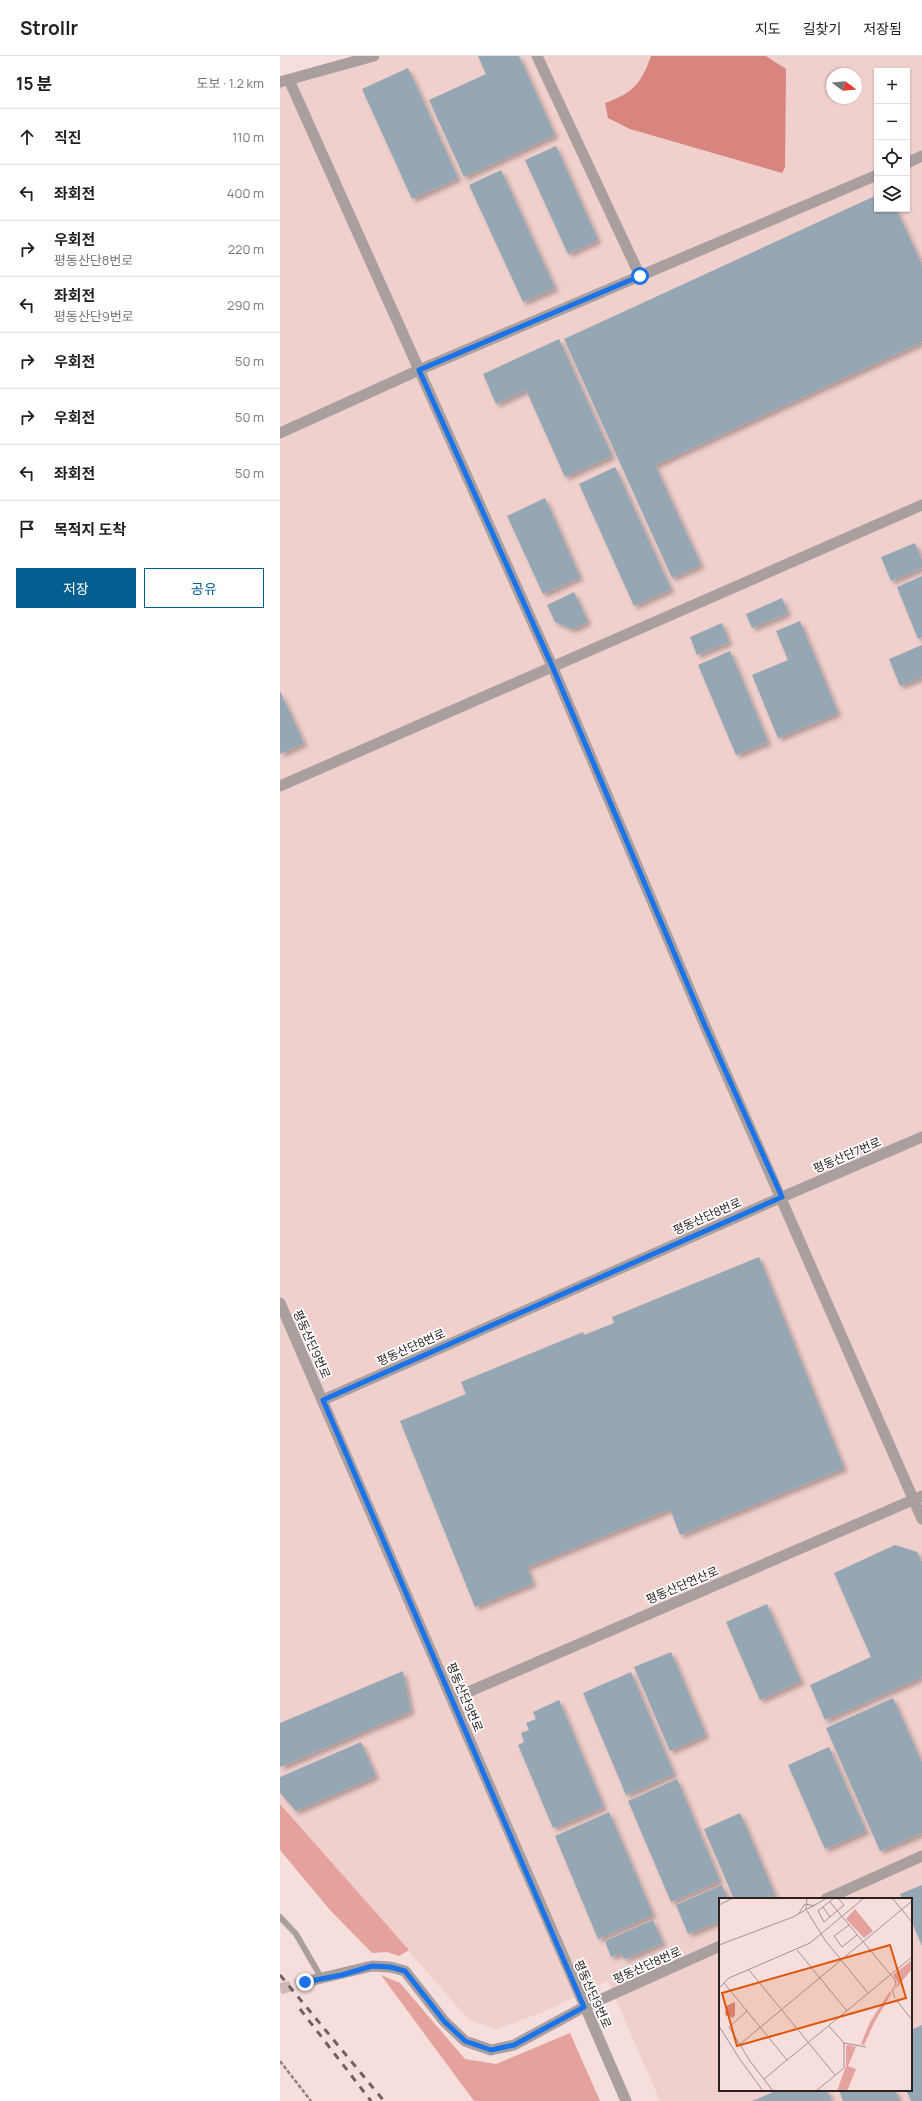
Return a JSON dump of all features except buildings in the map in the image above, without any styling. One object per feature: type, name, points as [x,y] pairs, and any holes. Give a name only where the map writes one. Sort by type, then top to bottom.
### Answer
[{"type":"street","points":[[374,56],[284,81],[419,370],[553,668],[706,1028],[918,1498],[922,1518]]},
{"type":"street","points":[[537,56],[640,276]]},
{"type":"street","points":[[910,161],[922,156]]},
{"type":"street","points":[[280,433],[419,370],[875,176]]},
{"type":"street","points":[[280,786],[553,668],[922,505]]},
{"type":"street","name":"평동산단7번로","points":[[782,1197],[922,1137]]},
{"type":"street","name":"평동산단8번로","points":[[323,1400],[782,1197]]},
{"type":"street","name":"평동산단9번로","points":[[280,1302],[626,2101]]},
{"type":"street","name":"평동산단연산로","points":[[452,1698],[918,1498]]},
{"type":"street","points":[[828,1898],[922,1856]]},
{"type":"street","name":"평동산단8번로","points":[[305,1982],[372,1966],[390,1967],[405,1971],[444,2021],[465,2041],[491,2050],[514,2045],[584,2007],[719,1946]]},
{"type":"lane","points":[[280,1917],[296,1934],[322,1979]]},
{"type":"path","points":[[280,2061],[311,2101]]},
{"type":"shaded area","points":[[353,56],[922,56],[922,2101],[660,2101],[608,1981],[543,2012],[496,2029],[469,2020],[280,1804],[280,78]]},
{"type":"shaded area","points":[[651,56],[766,56],[786,69],[785,167],[782,173],[630,129],[608,118],[605,103],[623,95],[635,86],[644,74]]},
{"type":"shaded area","points":[[280,1804],[409,1950],[399,1956],[387,1952],[372,1953],[330,1910],[280,1850]]},
{"type":"shaded area","points":[[381,1975],[400,1983],[465,2059],[496,2064],[570,2033],[600,2101],[474,2101]]},
{"type":"tunnel","points":[[280,1989],[305,1982]]},
{"type":"railway","points":[[280,1975],[384,2101]]},
{"type":"railway","points":[[300,2009],[371,2101]]},
{"type":"route","points":[[305,1982],[342,1975],[372,1966],[390,1967],[405,1971],[444,2021],[465,2041],[491,2050],[514,2045],[584,2007],[323,1400],[782,1197],[706,1028],[553,668],[419,370],[640,276]]}]
